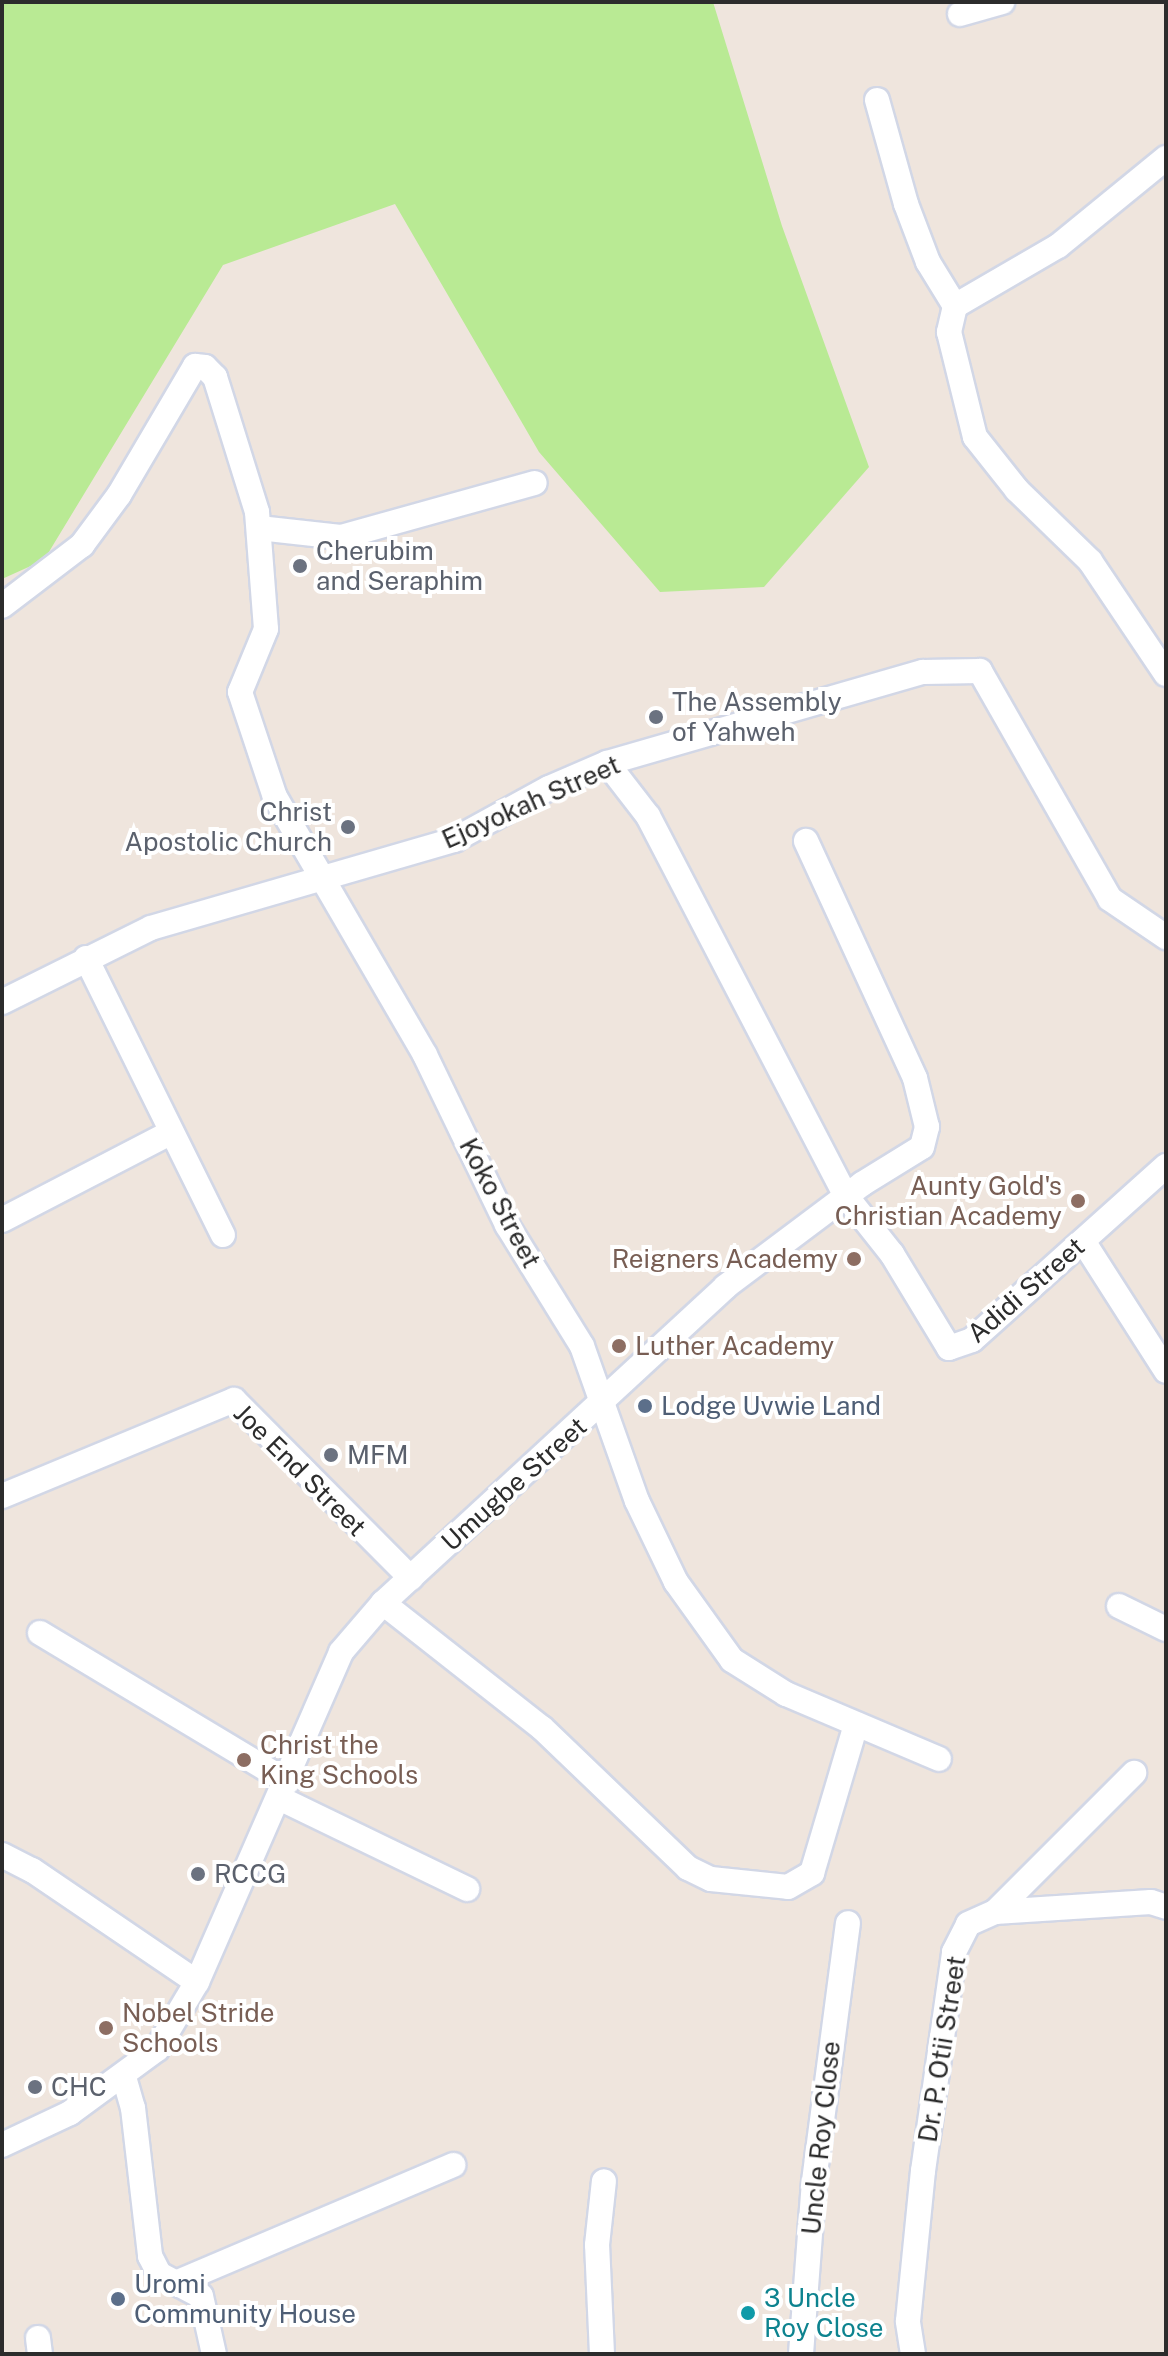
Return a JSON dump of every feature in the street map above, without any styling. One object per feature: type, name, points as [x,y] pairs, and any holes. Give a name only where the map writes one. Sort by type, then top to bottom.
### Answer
[{"type":"street","points":[[960,14],[1002,2]]},
{"type":"street","points":[[877,100],[906,204],[928,262],[955,306],[951,353],[975,437],[1017,490],[1090,561],[1166,674]]},
{"type":"street","points":[[955,306],[1058,246],[1166,158]]},
{"type":"street","name":"Koko Street","points":[[2,606],[82,545],[142,460],[195,366],[215,377],[259,528],[266,629],[240,692],[275,797],[425,1055],[507,1225],[582,1346],[637,1501],[676,1582],[732,1660],[786,1694],[939,1759]]},
{"type":"street","points":[[259,528],[341,537],[535,483]]},
{"type":"street","name":"Ejoyokah Street","points":[[2,1002],[151,928],[454,840],[549,788],[607,763],[923,672],[980,671],[1110,899],[1166,937]]},
{"type":"street","points":[[607,763],[648,816],[846,1196]]},
{"type":"street","name":"Umugbe Street","points":[[2,2145],[70,2113],[124,2077],[157,2049],[197,1982],[341,1652],[383,1603],[603,1403],[725,1287],[846,1196],[922,1147],[927,1127],[915,1078],[806,841]]},
{"type":"street","points":[[86,958],[223,1235]]},
{"type":"street","points":[[2,1220],[170,1133]]},
{"type":"street","name":"Adidi Street","points":[[846,1196],[892,1254],[937,1331],[955,1349],[1166,1166]]},
{"type":"street","points":[[1083,1241],[1166,1371]]},
{"type":"street","name":"Joe End Street","points":[[2,1496],[234,1400],[411,1578]]},
{"type":"street","points":[[383,1603],[542,1728],[688,1868],[711,1879],[788,1887],[812,1873],[856,1724]]},
{"type":"street","points":[[1119,1606],[1166,1629]]},
{"type":"street","points":[[40,1633],[283,1790],[467,1889]]},
{"type":"street","name":"Dr. P. Otii Street","points":[[913,2354],[908,2321],[923,2171],[954,1952],[968,1924],[995,1912],[1134,1773]]},
{"type":"street","points":[[2,1855],[32,1870],[197,1982]]},
{"type":"street","points":[[995,1912],[1151,1902],[1166,1907]]},
{"type":"street","name":"Uncle Roy Close","points":[[801,2354],[814,2181],[848,1923]]},
{"type":"street","points":[[124,2077],[133,2108],[150,2256],[159,2274],[180,2281],[201,2296],[214,2354]]},
{"type":"street","points":[[180,2281],[453,2165]]},
{"type":"street","points":[[602,2354],[597,2245],[604,2181]]},
{"type":"green space","points":[[2,2],[713,2],[782,226],[869,467],[764,587],[660,592],[539,452],[395,204],[223,265],[44,560],[2,579]]},
{"type":"place","name":"Cherubim and Seraphim","points":[[300,566]]},
{"type":"place","name":"The Assembly of Yahweh","points":[[656,717]]},
{"type":"place","name":"Christ Apostolic Church","points":[[348,827]]},
{"type":"place","name":"Aunty Gold's Christian Academy","points":[[1078,1201]]},
{"type":"place","name":"Reigners Academy","points":[[854,1259]]},
{"type":"place","name":"Luther Academy","points":[[619,1346]]},
{"type":"place","name":"Lodge Uvwie Land","points":[[645,1406]]},
{"type":"place","name":"MFM","points":[[331,1455]]},
{"type":"place","name":"Christ the King Schools","points":[[244,1760]]},
{"type":"place","name":"RCCG","points":[[198,1874]]},
{"type":"place","name":"Nobel Stride Schools","points":[[106,2028]]},
{"type":"place","name":"CHC","points":[[35,2087]]},
{"type":"place","name":"Uromi Community House","points":[[118,2299]]},
{"type":"place","name":"3 Uncle Roy Close","points":[[748,2313]]}]
